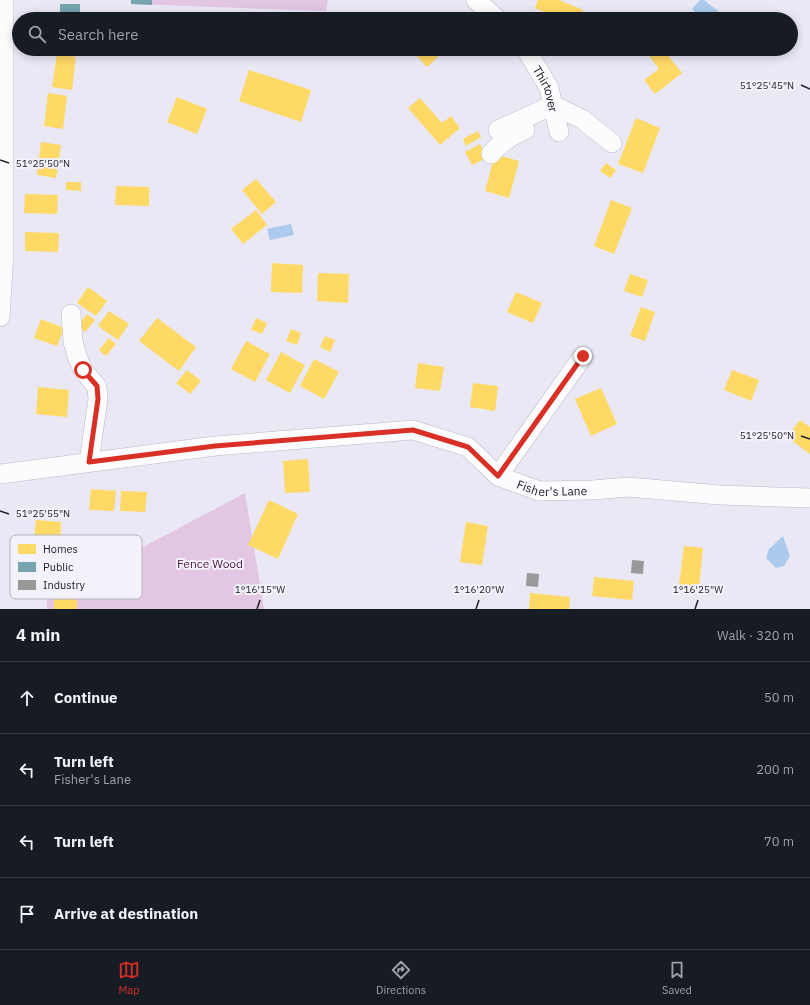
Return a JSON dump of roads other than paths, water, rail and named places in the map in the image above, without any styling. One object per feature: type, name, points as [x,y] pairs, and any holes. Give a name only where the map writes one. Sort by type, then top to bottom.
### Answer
[{"type":"street","points":[[0,317],[2,252],[2,41],[4,0]]},
{"type":"street","points":[[476,0],[489,12]]},
{"type":"street","name":"Thirtover","points":[[530,56],[549,88],[556,118]]},
{"type":"street","points":[[491,154],[508,138],[556,118]]},
{"type":"street","points":[[498,130],[556,118],[582,119],[612,143]]},
{"type":"street","points":[[71,314],[73,342],[77,356],[83,370],[97,386],[98,399],[89,462]]},
{"type":"street","points":[[498,476],[583,356]]},
{"type":"street","name":"Fisher's Lane","points":[[0,474],[215,446],[413,430],[468,447],[498,476],[540,491],[593,490],[628,487],[720,495],[810,498]]},
{"type":"water","points":[[700,0],[704,0],[719,12],[695,12],[692,9]]},
{"type":"water","points":[[291,224],[294,235],[270,240],[267,229]]},
{"type":"water","points":[[783,536],[790,556],[784,566],[776,568],[766,558],[769,549]]},
{"type":"park label","name":"Fence Wood","points":[[210,563]]}]
